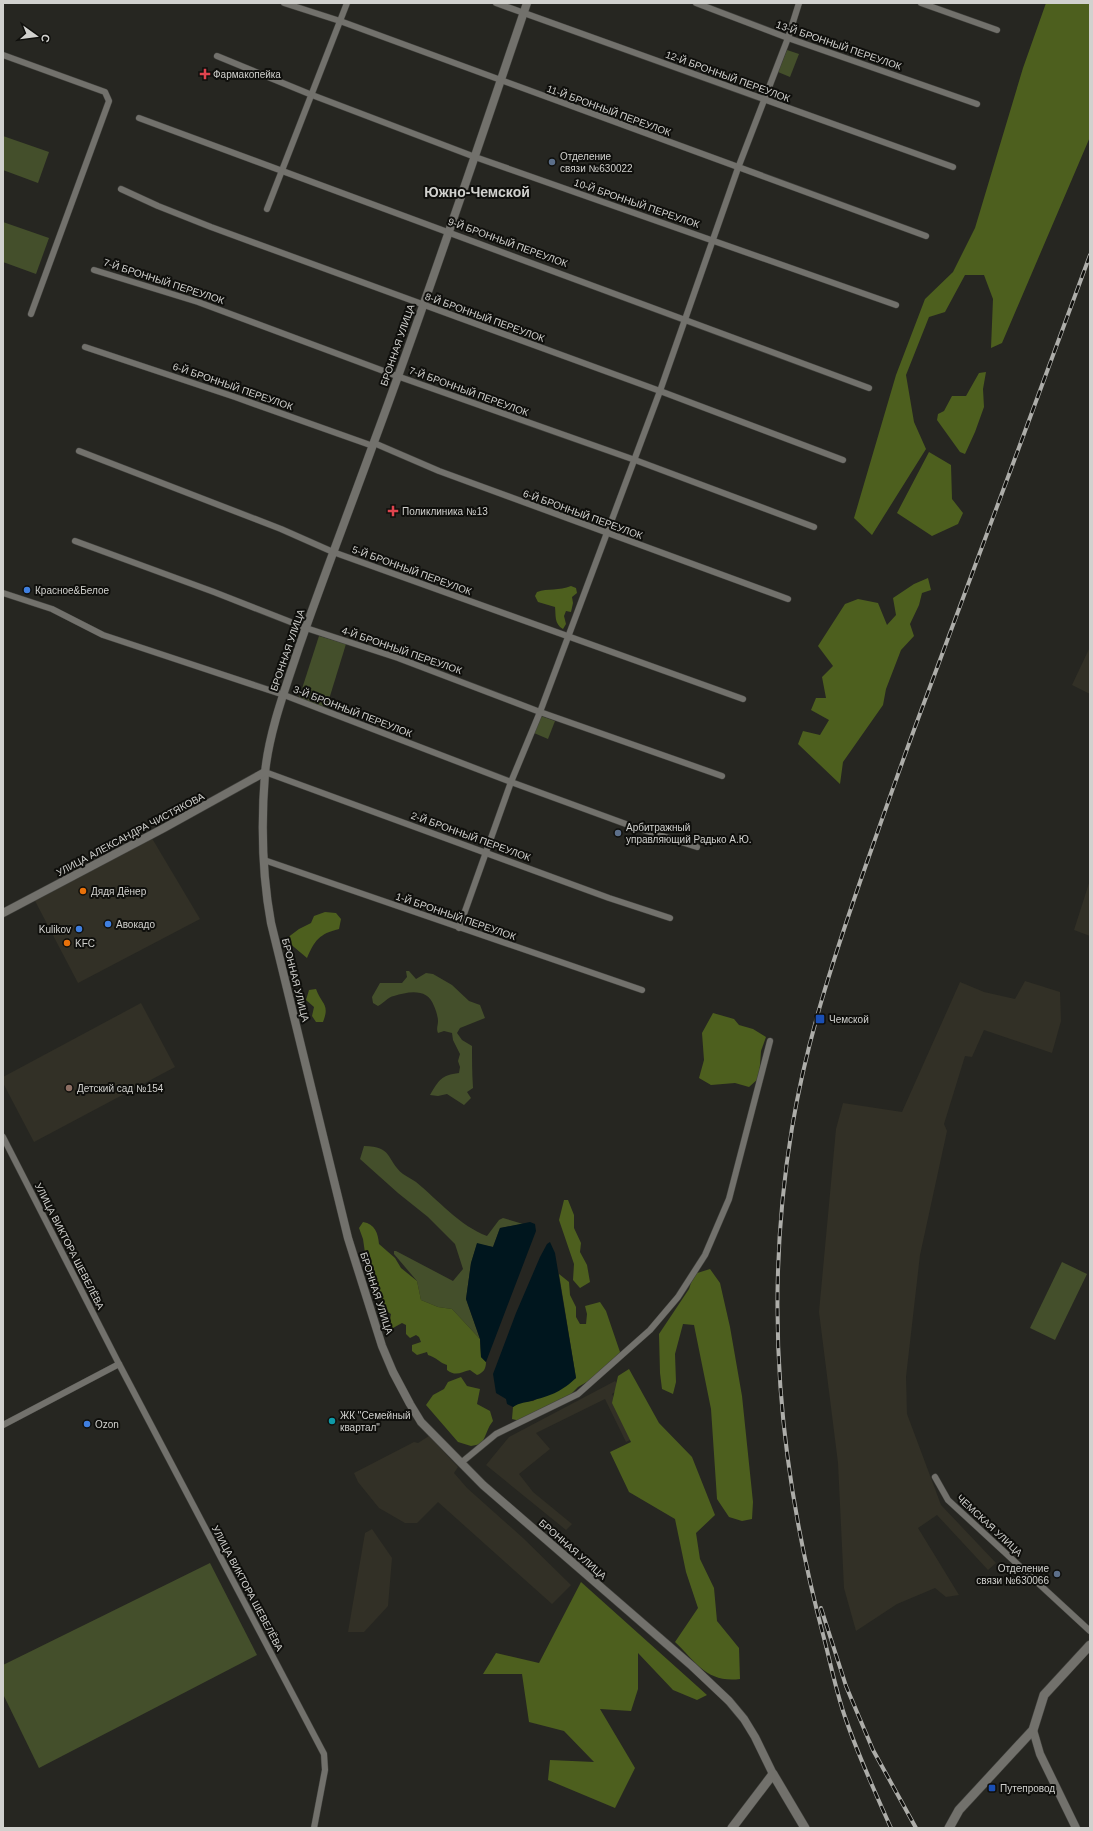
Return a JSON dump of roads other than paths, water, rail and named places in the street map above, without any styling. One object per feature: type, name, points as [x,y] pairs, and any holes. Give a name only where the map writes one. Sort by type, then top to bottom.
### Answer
[{"type":"main road","points":[[949,1828],[959,1810],[1033,1730],[1044,1695],[1090,1645]]},
{"type":"main road","points":[[732,1828],[772,1774]]},
{"type":"main road","name":"БРОННАЯ УЛИЦА","points":[[772,1774],[805,1828]]},
{"type":"street","name":"11-Й БРОННЫЙ ПЕРЕУЛОК","points":[[284,3],[340,21],[926,236]]},
{"type":"street","points":[[267,209],[347,3]]},
{"type":"street","name":"12-Й БРОННЫЙ ПЕРЕУЛОК","points":[[496,3],[953,167]]},
{"type":"street","name":"БРОННАЯ УЛИЦА","points":[[527,3],[475,158],[373,445],[333,552],[284,695],[274,729],[265,772],[265,891],[270,923],[348,1238],[370,1310],[393,1372],[410,1404],[421,1422],[483,1485],[692,1666],[729,1701],[744,1719],[755,1737],[772,1774]]},
{"type":"street","name":"13-Й БРОННЫЙ ПЕРЕУЛОК","points":[[696,3],[788,38],[977,104]]},
{"type":"street","points":[[459,928],[487,853],[511,782],[540,712],[660,391],[738,168],[788,38],[799,3]]},
{"type":"street","points":[[921,3],[997,30]]},
{"type":"street","points":[[3,55],[105,92],[109,101],[31,314]]},
{"type":"street","name":"10-Й БРОННЫЙ ПЕРЕУЛОК","points":[[217,56],[312,95],[475,158],[896,306]]},
{"type":"street","name":"9-Й БРОННЫЙ ПЕРЕУЛОК","points":[[139,118],[449,231],[869,388]]},
{"type":"street","name":"8-Й БРОННЫЙ ПЕРЕУЛОК","points":[[122,189],[158,206],[211,227],[660,391],[843,460]]},
{"type":"street","name":"7-Й БРОННЫЙ ПЕРЕУЛОК","points":[[94,270],[198,302],[397,376],[634,460],[814,527]]},
{"type":"street","name":"6-Й БРОННЫЙ ПЕРЕУЛОК","points":[[85,347],[373,445],[606,533],[788,599]]},
{"type":"street","name":"5-Й БРОННЫЙ ПЕРЕУЛОК","points":[[79,451],[281,529],[333,552],[568,638],[743,699]]},
{"type":"street","name":"4-Й БРОННЫЙ ПЕРЕУЛОК","points":[[75,541],[214,592],[306,628],[398,658],[540,712],[722,776]]},
{"type":"street","name":"3-Й БРОННЫЙ ПЕРЕУЛОК","points":[[3,593],[52,609],[104,635],[284,695],[511,782],[634,827],[697,847]]},
{"type":"street","name":"2-Й БРОННЫЙ ПЕРЕУЛОК","points":[[265,772],[609,898],[670,918]]},
{"type":"street","name":"УЛИЦА АЛЕКСАНДРА ЧИСТЯКОВА","points":[[3,913],[164,828],[265,772]]},
{"type":"street","name":"1-Й БРОННЫЙ ПЕРЕУЛОК","points":[[264,860],[642,990]]},
{"type":"street","points":[[462,1462],[496,1434],[578,1394],[650,1330],[678,1297],[705,1255],[729,1199],[770,1041]]},
{"type":"street","name":"УЛИЦА ВИКТОРА ШЕВЕЛЁВА","points":[[3,1137],[119,1364],[324,1754],[325,1770],[314,1828]]},
{"type":"street","points":[[3,1425],[119,1364]]},
{"type":"street","name":"ЧЕМСКАЯ УЛИЦА","points":[[935,1477],[948,1500],[1090,1631]]},
{"type":"street","points":[[1033,1730],[1040,1754],[1076,1828]]},
{"type":"water","points":[[530,1222],[535,1224],[536,1231],[486,1362],[481,1357],[480,1339],[466,1299],[471,1263],[477,1243],[493,1247],[500,1228]]},
{"type":"water","points":[[550,1242],[555,1253],[576,1378],[562,1389],[552,1394],[521,1403],[513,1407],[507,1404],[506,1399],[496,1393],[493,1374],[516,1313],[540,1257],[547,1244]]},
{"type":"railway","points":[[891,1828],[860,1757],[841,1705],[809,1578],[796,1514],[780,1386],[778,1258],[783,1193],[792,1128],[812,1034],[840,943],[911,739],[1090,255]]},
{"type":"railway","points":[[821,1608],[846,1686],[873,1750],[916,1828]]},
{"type":"place","name":"Фармакопейка","points":[[205,74]]},
{"type":"place","name":"Отделение связи №630022","points":[[552,162]]},
{"type":"place","name":"Поликлиника №13","points":[[393,511]]},
{"type":"place","name":"Красное&Белое","points":[[27,590]]},
{"type":"place","name":"Арбитражный управляющий Радько А.Ю.","points":[[618,833]]},
{"type":"place","name":"Дядя Дёнер","points":[[83,891]]},
{"type":"place","name":"Авокадо","points":[[108,924]]},
{"type":"place","name":"Kulikov","points":[[79,929]]},
{"type":"place","name":"KFC","points":[[67,943]]},
{"type":"place","name":"Чемской","points":[[820,1019]]},
{"type":"place","name":"Детский сад №154","points":[[69,1088]]},
{"type":"place","name":"ЖК \"Семейный квартал\"","points":[[332,1421]]},
{"type":"place","name":"Ozon","points":[[87,1424]]},
{"type":"place","name":"Отделение связи №630066","points":[[1057,1574]]},
{"type":"place","name":"Путепровод","points":[[992,1788]]},
{"type":"district","name":"Южно-Чемской","points":[[477,192]]}]
